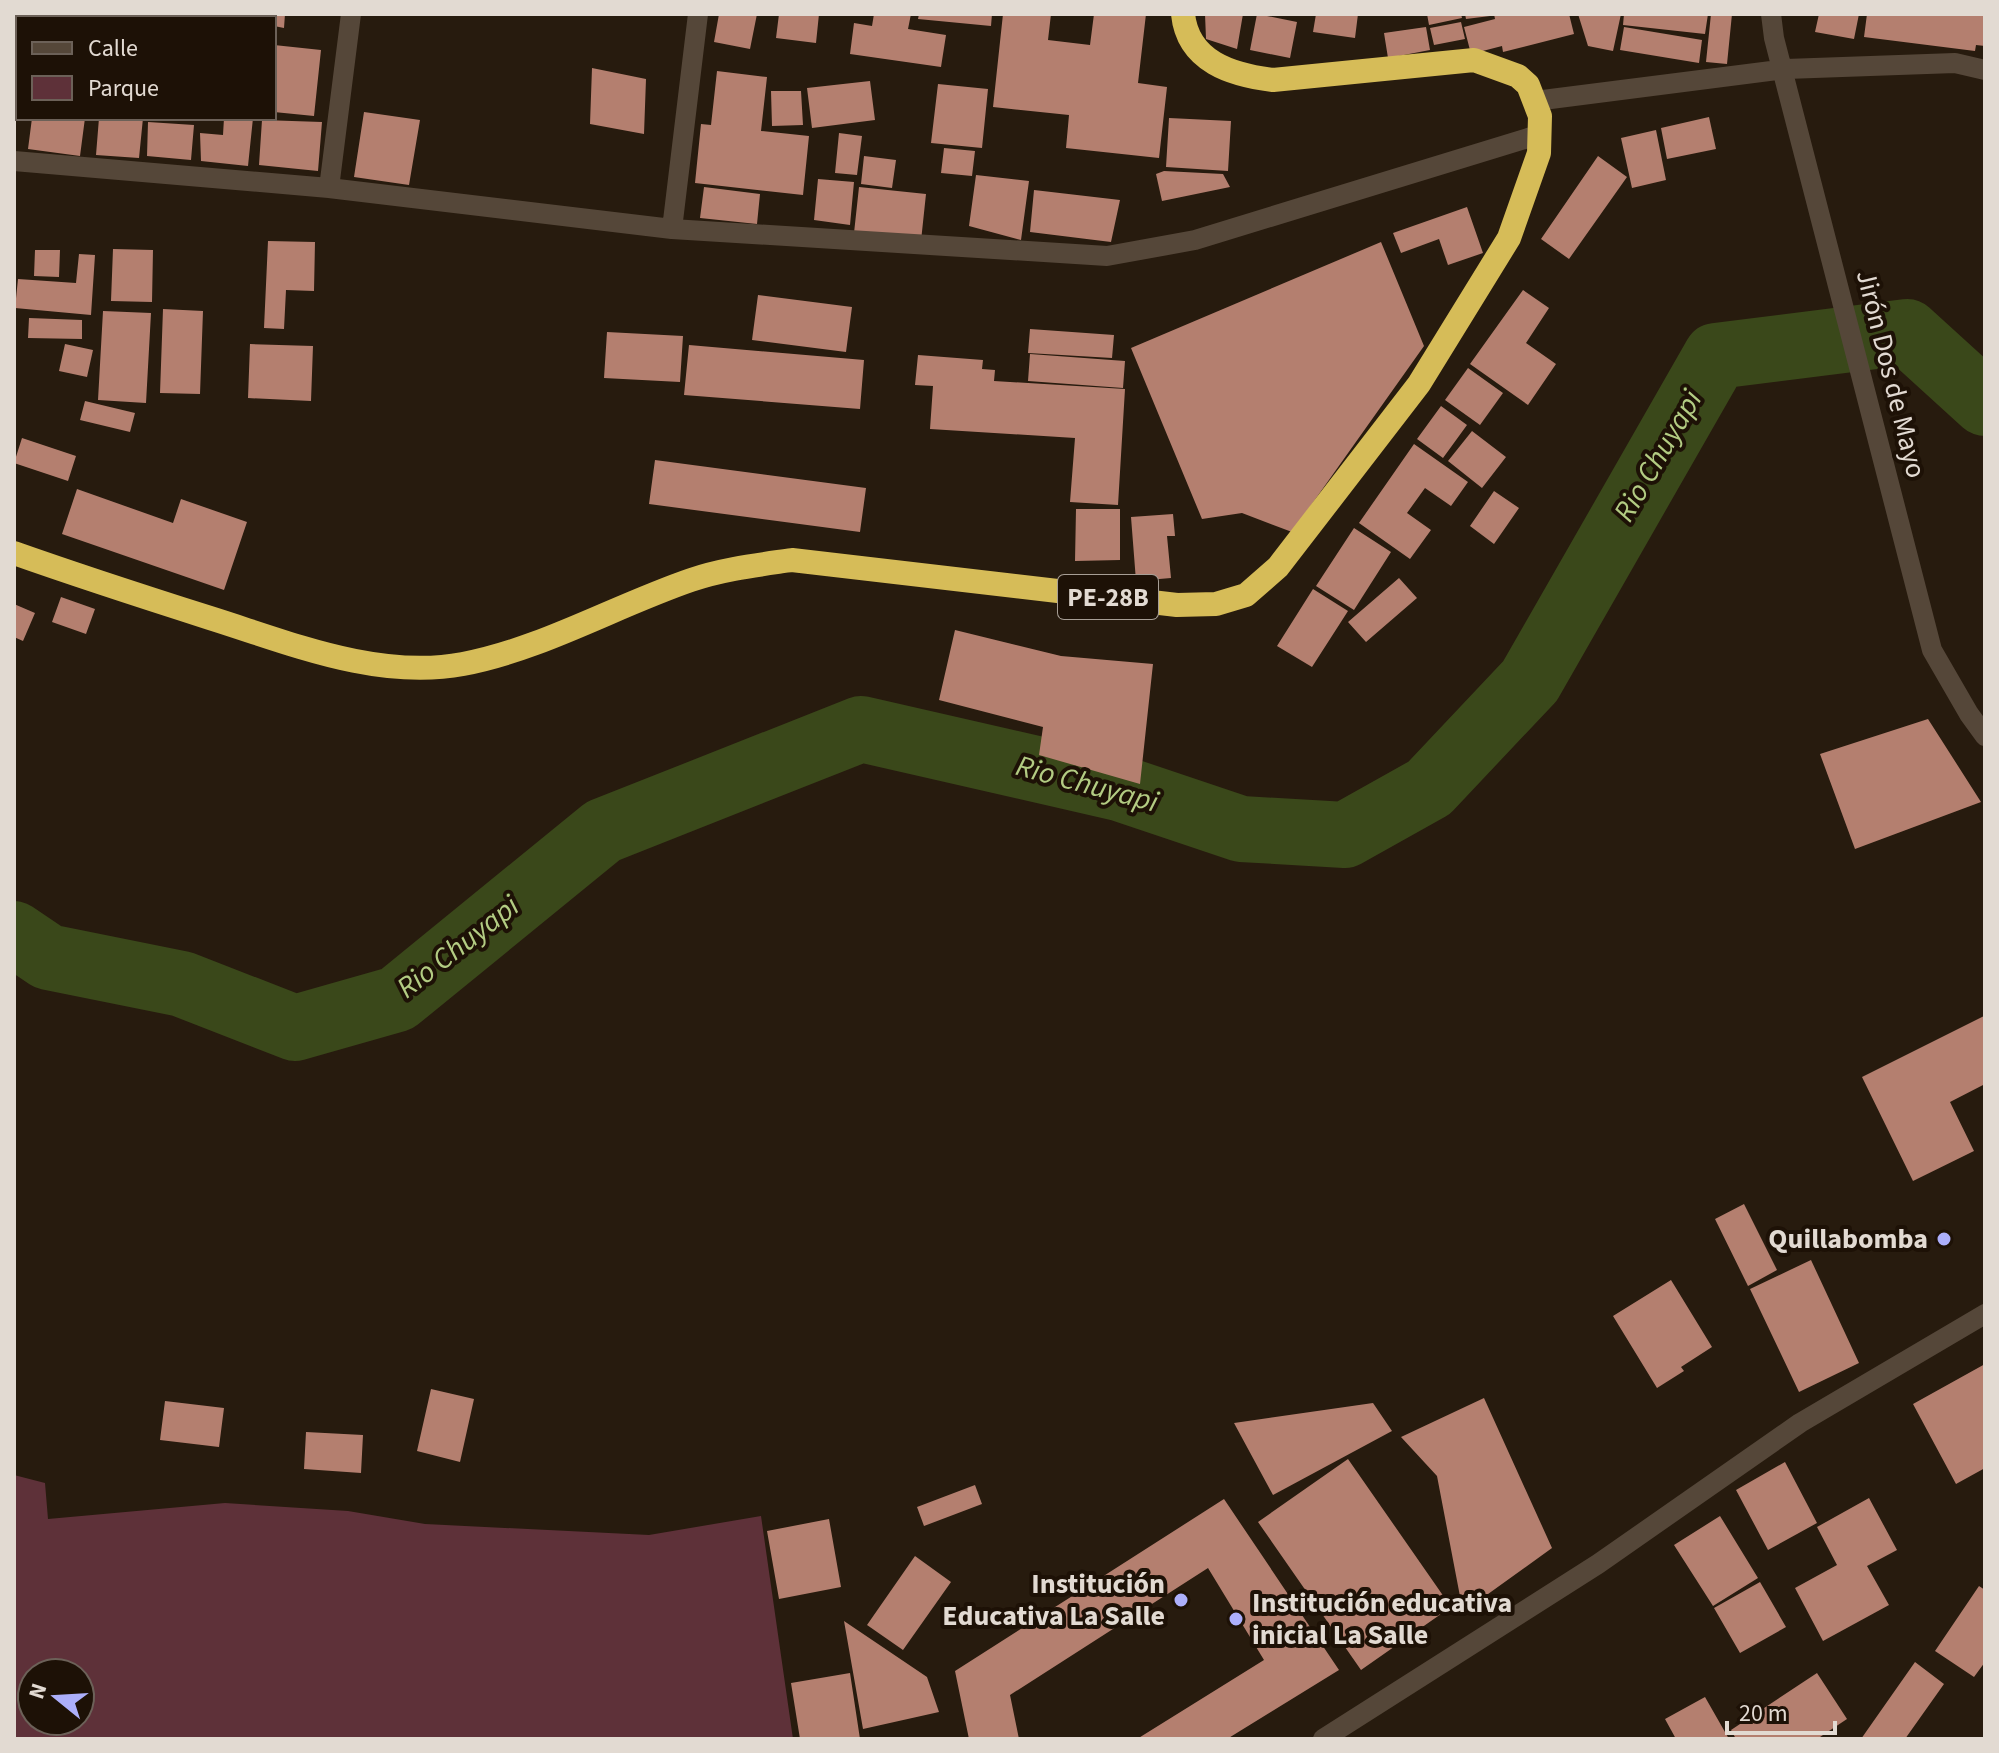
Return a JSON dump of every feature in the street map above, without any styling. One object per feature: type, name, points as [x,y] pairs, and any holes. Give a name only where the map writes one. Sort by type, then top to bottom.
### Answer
[{"type":"highway","points":[[1183,14],[1191,40],[1201,55],[1244,77],[1273,80],[1474,60],[1518,76],[1528,85],[1535,101]]},
{"type":"highway","name":"PE-28B","points":[[14,553],[310,650],[384,666],[428,668],[463,664],[509,652],[693,579],[741,567],[792,560],[1177,605],[1216,604],[1246,595],[1278,567],[1419,384],[1509,238],[1533,175],[1541,134],[1535,101]]},
{"type":"street","points":[[329,188],[351,14]]},
{"type":"street","points":[[672,229],[698,14]]},
{"type":"street","name":"Jirón Dos de Mayo","points":[[1771,14],[1774,38],[1932,650],[1985,736]]},
{"type":"street","points":[[1535,101],[1786,69],[1955,63],[1985,70]]},
{"type":"street","points":[[14,161],[329,188],[672,229],[1107,256],[1195,240],[1541,134]]},
{"type":"street","points":[[1323,1739],[1598,1564],[1800,1423],[1985,1314]]},
{"type":"green space","points":[[14,1475],[45,1483],[48,1519],[225,1503],[348,1511],[425,1524],[649,1535],[761,1516],[793,1739],[14,1739]]},
{"type":"building","points":[[129,14],[175,14],[174,16]]},
{"type":"building","points":[[188,14],[211,14],[211,16]]},
{"type":"building","points":[[285,14],[284,28],[276,26],[276,16],[255,16]]},
{"type":"building","points":[[719,14],[757,14],[750,49],[714,42]]},
{"type":"building","points":[[779,14],[819,14],[816,43],[776,38]]},
{"type":"building","points":[[874,14],[911,14],[908,29],[946,35],[941,67],[850,54],[854,23],[872,26]]},
{"type":"building","points":[[919,14],[992,14],[991,26],[918,19]]},
{"type":"building","points":[[1003,14],[1051,14],[1048,40],[1090,45],[1094,14],[1146,14],[1138,83],[1167,87],[1159,158],[1066,148],[1069,115],[993,107]]},
{"type":"building","points":[[1205,14],[1243,14],[1237,49],[1206,39]]},
{"type":"building","points":[[1257,14],[1297,22],[1290,58],[1250,50]]},
{"type":"building","points":[[1316,14],[1358,14],[1355,38],[1313,32]]},
{"type":"building","points":[[1427,14],[1461,14],[1462,18],[1429,25]]},
{"type":"building","points":[[1465,14],[1490,14],[1490,16],[1466,19]]},
{"type":"building","points":[[1494,14],[1569,14],[1574,34],[1503,52],[1502,46],[1471,54],[1464,27],[1495,19]]},
{"type":"building","points":[[1578,14],[1621,14],[1613,51],[1588,46]]},
{"type":"building","points":[[1624,14],[1708,14],[1705,34],[1623,25]]},
{"type":"building","points":[[1711,14],[1732,14],[1727,64],[1706,62]]},
{"type":"building","points":[[1819,14],[1859,14],[1854,39],[1815,32]]},
{"type":"building","points":[[1867,14],[1985,14],[1985,46],[1976,45],[1975,51],[1864,37]]},
{"type":"building","points":[[1461,22],[1465,39],[1434,45],[1430,28]]},
{"type":"building","points":[[1426,27],[1430,50],[1388,58],[1384,33]]},
{"type":"building","points":[[1624,27],[1702,40],[1699,63],[1620,50]]},
{"type":"building","points":[[276,45],[321,50],[314,116],[276,112]]},
{"type":"building","points":[[592,68],[646,79],[644,134],[590,124]]},
{"type":"building","points":[[717,71],[767,77],[761,131],[809,136],[803,195],[695,183],[701,124],[711,125]]},
{"type":"building","points":[[870,81],[875,120],[812,128],[807,88]]},
{"type":"building","points":[[938,84],[988,89],[982,148],[931,143]]},
{"type":"building","points":[[771,91],[801,91],[803,125],[772,126]]},
{"type":"building","points":[[364,112],[420,120],[409,185],[354,177]]},
{"type":"building","points":[[1709,117],[1716,149],[1667,159],[1661,128]]},
{"type":"building","points":[[1169,118],[1231,121],[1228,171],[1166,167]]},
{"type":"building","points":[[32,120],[85,120],[80,156],[28,149]]},
{"type":"building","points":[[99,120],[143,120],[139,158],[96,155]]},
{"type":"building","points":[[224,120],[253,120],[248,166],[201,161],[200,133],[223,135]]},
{"type":"building","points":[[262,120],[322,122],[318,171],[259,165]]},
{"type":"building","points":[[148,122],[194,125],[191,160],[147,156]]},
{"type":"building","points":[[1656,130],[1666,180],[1632,188],[1621,138]]},
{"type":"building","points":[[839,133],[862,136],[857,175],[835,173]]},
{"type":"building","points":[[944,148],[975,151],[972,176],[941,173]]},
{"type":"building","points":[[864,156],[896,160],[892,188],[861,184]]},
{"type":"building","points":[[1598,156],[1627,177],[1569,259],[1541,239]]},
{"type":"building","points":[[1164,171],[1223,174],[1230,187],[1162,201],[1156,174]]},
{"type":"building","points":[[976,175],[1029,181],[1021,240],[969,226]]},
{"type":"building","points":[[818,179],[854,182],[850,225],[814,220]]},
{"type":"building","points":[[704,187],[760,194],[757,224],[700,218]]},
{"type":"building","points":[[859,187],[926,194],[921,241],[854,233]]},
{"type":"building","points":[[1034,190],[1120,200],[1111,242],[1030,232]]},
{"type":"building","points":[[1467,207],[1483,253],[1448,265],[1439,239],[1401,253],[1393,233]]},
{"type":"building","points":[[268,241],[315,242],[314,291],[286,290],[284,329],[264,328]]},
{"type":"building","points":[[1381,242],[1424,346],[1292,532],[1242,513],[1202,519],[1131,348]]},
{"type":"building","points":[[113,249],[153,250],[152,302],[111,301]]},
{"type":"building","points":[[35,250],[60,250],[59,277],[34,276]]},
{"type":"building","points":[[79,254],[95,255],[91,315],[15,308],[18,279],[76,283]]},
{"type":"building","points":[[1523,290],[1549,308],[1526,343],[1556,364],[1528,405],[1470,364]]},
{"type":"building","points":[[758,295],[852,307],[846,352],[752,340]]},
{"type":"building","points":[[163,309],[203,311],[200,394],[160,393]]},
{"type":"building","points":[[103,311],[151,313],[146,403],[98,400]]},
{"type":"building","points":[[29,318],[82,320],[82,339],[28,338]]},
{"type":"building","points":[[1030,329],[1114,335],[1112,358],[1028,353]]},
{"type":"building","points":[[607,332],[683,336],[680,382],[604,378]]},
{"type":"building","points":[[65,344],[93,350],[87,377],[59,371]]},
{"type":"building","points":[[250,344],[313,346],[311,401],[248,398]]},
{"type":"building","points":[[689,345],[864,360],[860,409],[684,395]]},
{"type":"building","points":[[1030,354],[1125,361],[1123,388],[1028,381]]},
{"type":"building","points":[[918,355],[983,360],[982,369],[995,370],[994,381],[1125,389],[1118,505],[1070,502],[1075,438],[930,429],[933,386],[915,385]]},
{"type":"building","points":[[1468,368],[1503,393],[1480,425],[1445,400]]},
{"type":"building","points":[[85,401],[135,413],[130,432],[80,420]]},
{"type":"building","points":[[1441,406],[1467,425],[1443,458],[1417,439]]},
{"type":"building","points":[[1472,431],[1506,457],[1482,488],[1448,461]]},
{"type":"building","points":[[22,438],[76,456],[68,481],[14,463]]},
{"type":"building","points":[[1414,444],[1468,482],[1451,506],[1425,488],[1407,513],[1431,530],[1410,559],[1359,523]]},
{"type":"building","points":[[655,460],[866,488],[860,532],[649,504]]},
{"type":"building","points":[[77,489],[173,523],[181,499],[247,522],[224,590],[62,534]]},
{"type":"building","points":[[1494,491],[1519,508],[1494,544],[1470,526]]},
{"type":"building","points":[[1076,509],[1120,509],[1120,560],[1075,561]]},
{"type":"building","points":[[1173,514],[1175,536],[1167,536],[1171,578],[1136,581],[1131,517]]},
{"type":"building","points":[[1354,528],[1391,552],[1354,610],[1316,586]]},
{"type":"building","points":[[1399,578],[1417,598],[1366,642],[1348,622]]},
{"type":"building","points":[[1313,589],[1348,611],[1312,667],[1277,646]]},
{"type":"building","points":[[61,597],[95,609],[86,634],[52,622]]},
{"type":"building","points":[[14,604],[35,613],[23,641],[14,637]]},
{"type":"building","points":[[955,630],[1061,656],[1153,664],[1140,784],[1039,755],[1043,727],[939,700]]},
{"type":"building","points":[[1928,719],[1981,802],[1855,849],[1820,754]]},
{"type":"building","points":[[1984,1016],[1985,1084],[1950,1102],[1974,1151],[1913,1181],[1862,1077]]},
{"type":"building","points":[[1744,1204],[1777,1270],[1748,1286],[1715,1219]]},
{"type":"building","points":[[1811,1260],[1859,1363],[1799,1392],[1750,1289]]},
{"type":"building","points":[[1671,1280],[1712,1347],[1681,1367],[1684,1371],[1657,1388],[1613,1316]]},
{"type":"building","points":[[1985,1364],[1985,1468],[1956,1484],[1913,1404]]},
{"type":"building","points":[[431,1389],[474,1399],[460,1462],[417,1451]]},
{"type":"building","points":[[1484,1398],[1552,1548],[1463,1612],[1437,1476],[1401,1437]]},
{"type":"building","points":[[165,1401],[224,1408],[219,1447],[160,1440]]},
{"type":"building","points":[[1373,1403],[1392,1431],[1273,1495],[1234,1423]]},
{"type":"building","points":[[306,1432],[363,1435],[361,1473],[304,1469]]},
{"type":"building","points":[[1348,1459],[1451,1607],[1361,1670],[1258,1522]]},
{"type":"building","points":[[1785,1462],[1817,1523],[1768,1550],[1736,1490]]},
{"type":"building","points":[[975,1485],[982,1504],[924,1526],[917,1507]]},
{"type":"building","points":[[1869,1498],[1897,1550],[1867,1566],[1889,1605],[1823,1641],[1795,1588],[1837,1565],[1817,1527]]},
{"type":"building","points":[[1224,1499],[1339,1670],[1227,1739],[1137,1739],[1264,1660],[1208,1568],[1010,1695],[1019,1739],[969,1739],[955,1671]]},
{"type":"building","points":[[1720,1516],[1758,1578],[1713,1606],[1674,1545]]},
{"type":"building","points":[[829,1519],[841,1587],[779,1599],[767,1531]]},
{"type":"building","points":[[915,1556],[951,1582],[903,1650],[867,1625]]},
{"type":"building","points":[[1760,1582],[1786,1627],[1740,1653],[1714,1608]]},
{"type":"building","points":[[1979,1586],[1985,1590],[1985,1662],[1974,1677],[1935,1651]]},
{"type":"building","points":[[844,1621],[927,1677],[939,1712],[863,1729]]},
{"type":"building","points":[[1915,1662],[1944,1684],[1905,1739],[1861,1739]]},
{"type":"building","points":[[850,1673],[860,1739],[800,1739],[791,1683]]},
{"type":"building","points":[[1817,1673],[1847,1719],[1817,1739],[1736,1739],[1731,1730]]},
{"type":"building","points":[[1705,1697],[1729,1739],[1676,1739],[1665,1719]]},
{"type":"waterway","name":"Rio Chuyapi","points":[[14,934],[48,957],[182,984],[295,1028],[397,999],[603,831],[861,729],[1119,788],[1241,829],[1345,835],[1429,788],[1530,681],[1716,356],[1907,332],[1985,403]]},
{"type":"place","name":"Quillabomba","points":[[1944,1239]]},
{"type":"place","name":"Institución Educativa La Salle","points":[[1181,1600]]},
{"type":"place","name":"Institución educativa inicial La Salle","points":[[1236,1619]]}]
